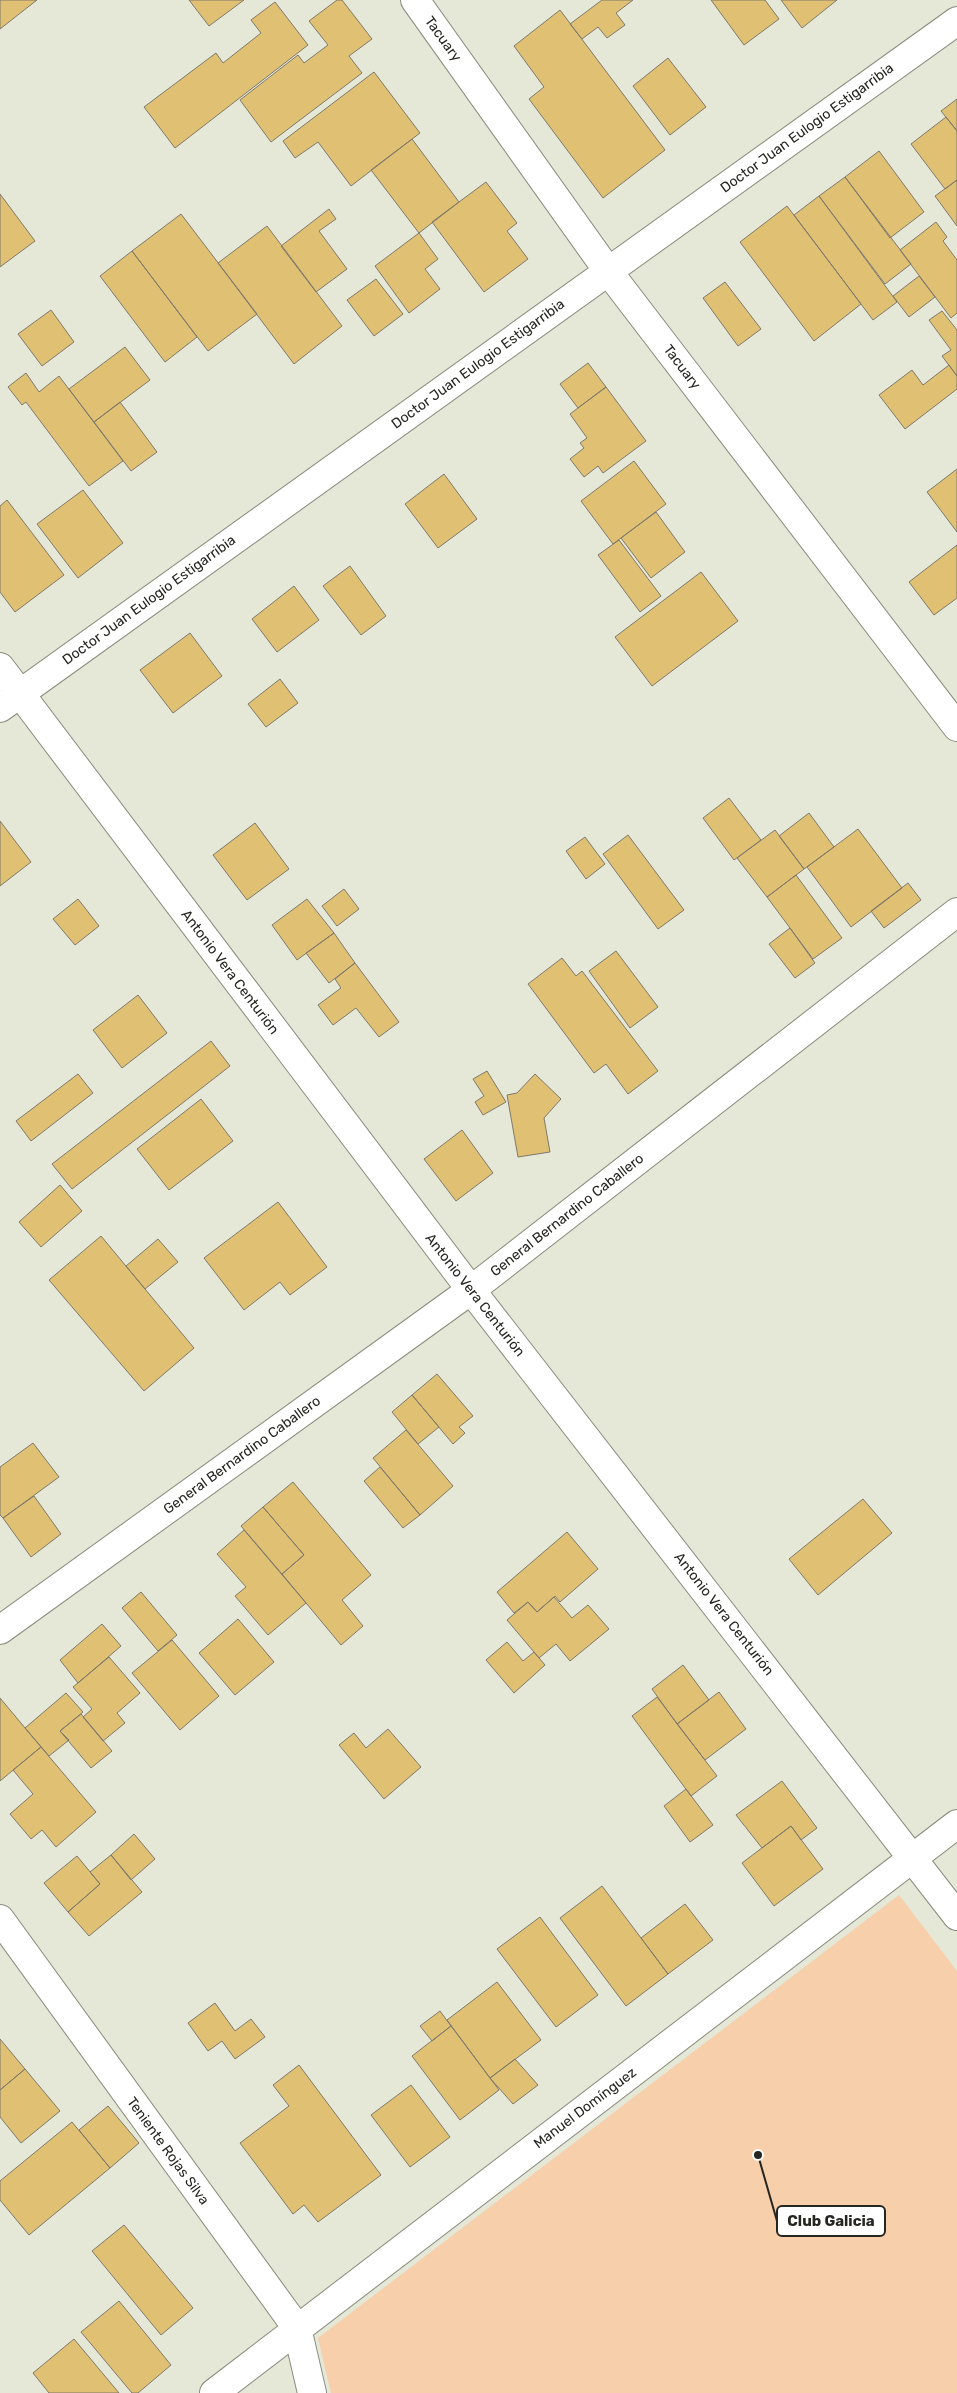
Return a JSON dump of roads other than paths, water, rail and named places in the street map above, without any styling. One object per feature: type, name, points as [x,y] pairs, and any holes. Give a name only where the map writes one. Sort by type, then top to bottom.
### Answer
[{"type":"street","name":"Tacuary","points":[[415,0],[608,271],[957,727]]},
{"type":"street","name":"Doctor Juan Eulogio Estigarribia","points":[[10,701],[957,21]]},
{"type":"street","name":"Antonio Vera Centurión","points":[[0,668],[10,701],[914,1858],[957,1916]]},
{"type":"street","name":"General Bernardino Caballero","points":[[0,1630],[470,1290],[957,912]]},
{"type":"street","name":"Manuel Domínguez","points":[[214,2393],[296,2328],[957,1824]]},
{"type":"street","name":"Teniente Rojas Silva","points":[[0,1919],[296,2328],[312,2393]]},
{"type":"place","name":"Club Galicia","points":[[758,2155]]}]
